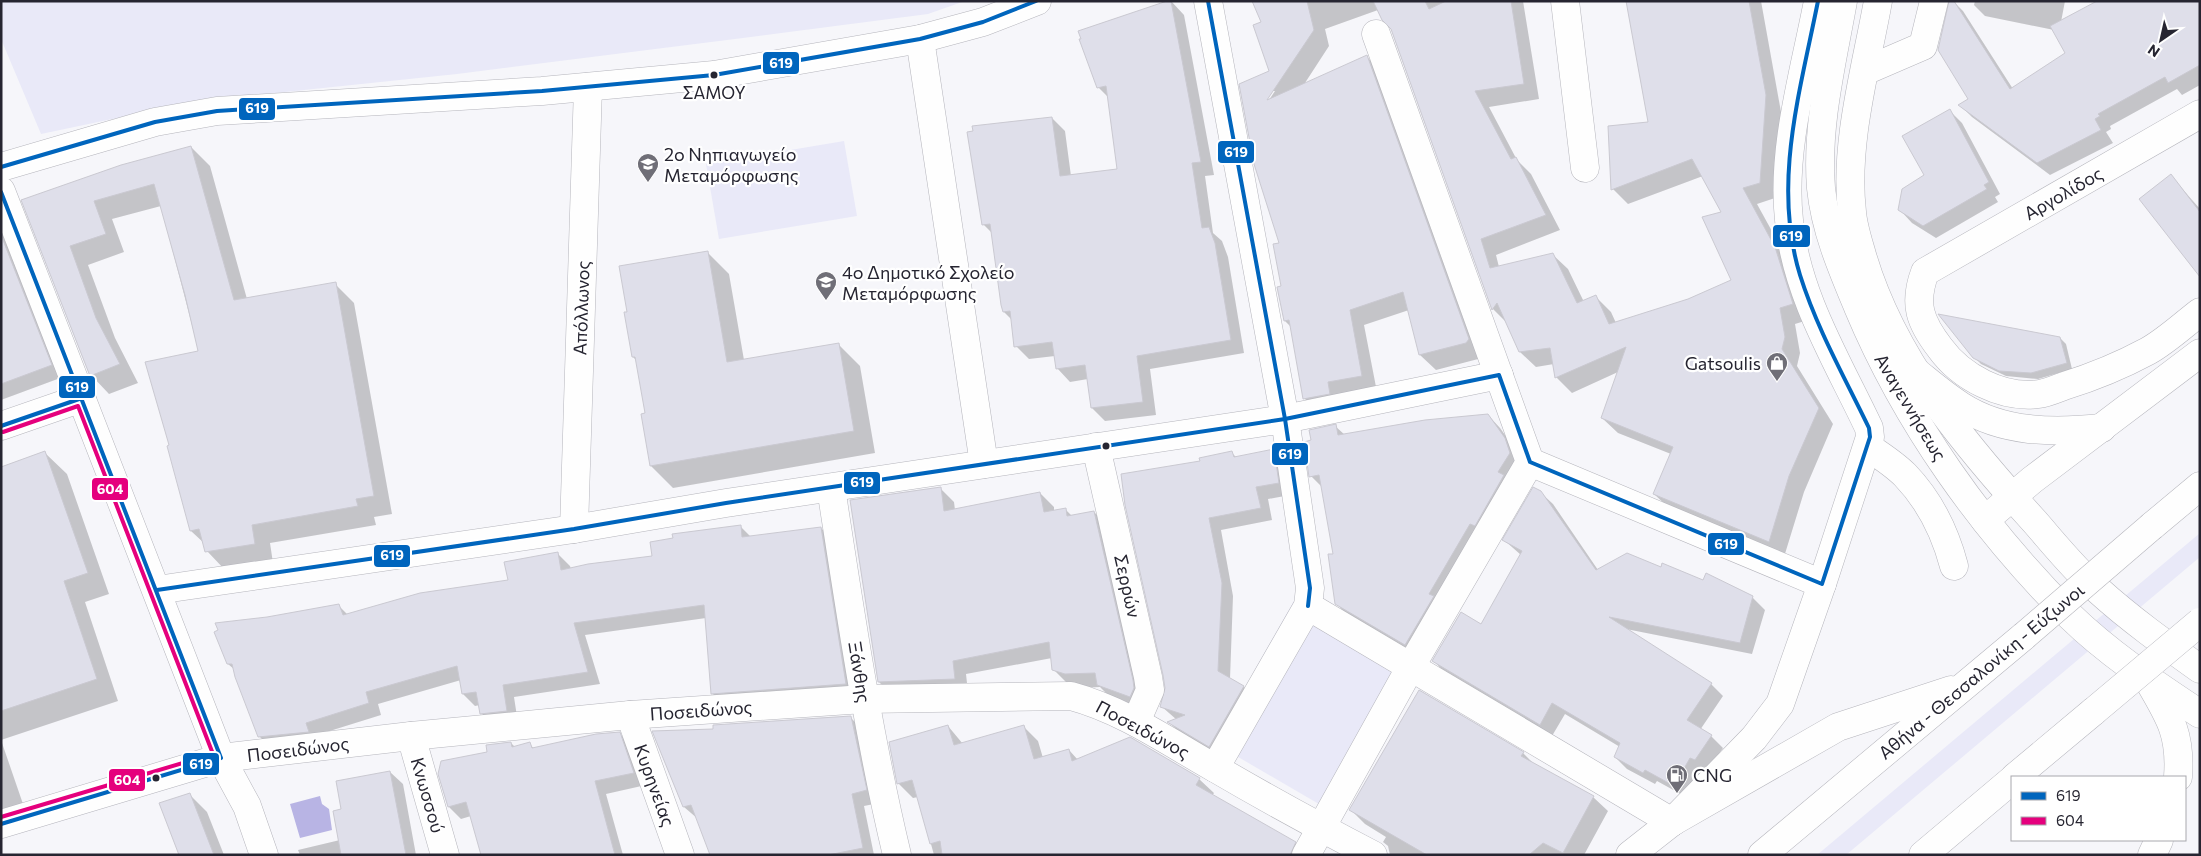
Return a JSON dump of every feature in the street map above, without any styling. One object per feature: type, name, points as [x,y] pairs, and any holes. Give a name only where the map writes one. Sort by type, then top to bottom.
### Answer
[{"type":"main road","points":[[1,167],[155,122],[217,111],[588,87],[714,75],[920,39],[983,22],[1037,1]]},
{"type":"main road","points":[[1208,1],[1285,418],[1310,588],[1308,606],[1215,768]]},
{"type":"main road","points":[[1565,1],[1585,168]]},
{"type":"main road","points":[[1630,855],[1672,822],[1754,738],[1780,704],[1870,437],[1870,428],[1844,381],[1810,301],[1796,259],[1788,219],[1788,179],[1792,134],[1818,1]]},
{"type":"main road","name":"Αναγεννήσεως","points":[[1842,1],[1822,127],[1820,161],[1825,215],[1848,284],[1869,334],[1892,379],[1922,430],[1984,520],[2027,570],[2071,617],[2149,681],[2200,714]]},
{"type":"main road","name":"Αναγεννήσεως","points":[[1878,1],[1852,154],[1852,212],[1869,280],[1891,326],[1916,371],[1944,413],[2011,496],[2096,588],[2134,621],[2200,668]]},
{"type":"main road","points":[[1865,71],[1923,46],[1934,1]]},
{"type":"main road","points":[[1376,34],[1530,462],[1822,584]]},
{"type":"main road","points":[[920,39],[984,464]]},
{"type":"main road","name":"Απόλλωνος","points":[[574,529],[588,87]]},
{"type":"main road","name":"Αργολίδος","points":[[2200,114],[1925,272],[1920,287],[1919,306],[1925,329],[1943,353],[1972,378],[2006,394],[2039,394],[2108,370],[2150,350],[2200,312]]},
{"type":"main road","points":[[1,191],[222,758],[247,806],[264,855]]},
{"type":"main road","points":[[1984,520],[2011,496],[2200,353]]},
{"type":"main road","points":[[1916,371],[1961,406],[1989,420],[2030,429],[2064,432],[2102,428]]},
{"type":"main road","points":[[156,590],[574,529],[726,503],[1285,418],[1499,375]]},
{"type":"main road","points":[[1,426],[82,398]]},
{"type":"main road","points":[[1868,446],[1905,475],[1924,499],[1948,542],[1954,566]]},
{"type":"main road","name":"Σερρών","points":[[1096,447],[1150,690],[1136,722]]},
{"type":"main road","points":[[1306,855],[1410,668],[1530,462]]},
{"type":"main road","name":"Αθήνα - Θεσσαλονίκη - Εύζωνοι","points":[[1762,855],[2200,486]]},
{"type":"main road","name":"Ξάνθης","points":[[831,488],[864,699],[883,798],[897,855]]},
{"type":"main road","points":[[1308,606],[1672,822]]},
{"type":"main road","points":[[2016,776],[2200,622]]},
{"type":"main road","points":[[2149,681],[2174,726],[2178,742],[2178,776]]},
{"type":"main road","points":[[1672,822],[1838,727],[1964,686]]},
{"type":"main road","name":"Ποσειδώνος","points":[[1,824],[222,758],[411,736],[630,715],[864,699],[1071,696],[1098,704],[1136,722],[1320,827],[1373,855]]},
{"type":"main road","name":"Κυρηνείας","points":[[630,715],[680,855]]},
{"type":"main road","name":"Κνωσσού","points":[[411,736],[445,855]]},
{"type":"main road","points":[[1923,855],[2011,781]]},
{"type":"main road","points":[[2152,855],[2159,841]]},
{"type":"shaded area","points":[[1,1],[965,1],[928,14],[457,74],[198,101],[41,134],[1,39]]},
{"type":"shaded area","points":[[844,141],[857,216],[719,239],[706,164]]},
{"type":"shaded area","points":[[2200,533],[2200,557],[1846,855],[1817,855]]},
{"type":"shaded area","points":[[1299,592],[1391,671],[1398,682],[1336,814],[1221,747],[1261,677],[1253,673]]},
{"type":"shaded area","points":[[320,796],[322,804],[329,809],[332,830],[300,838],[290,804]]},
{"type":"building","points":[[1171,1],[1201,162],[1192,163],[1202,228],[1209,227],[1215,243],[1231,340],[1137,356],[1143,402],[1091,408],[1085,365],[1056,369],[1052,342],[1014,347],[1010,311],[1003,312],[1001,305],[990,224],[982,225],[967,132],[973,131],[972,126],[1052,117],[1060,176],[1117,169],[1106,86],[1097,88],[1079,39],[1081,39],[1078,31]]},
{"type":"building","points":[[1252,1],[1307,1],[1314,30],[1267,100],[1367,55],[1469,339],[1466,343],[1419,355],[1403,292],[1350,310],[1362,376],[1328,382],[1330,394],[1303,399],[1289,320],[1284,321],[1277,287],[1281,286],[1273,244],[1279,243],[1254,164],[1239,84],[1269,71],[1253,25],[1261,22]]},
{"type":"building","points":[[1373,1],[1425,1],[1429,9],[1446,1],[1511,1],[1524,84],[1475,91],[1511,159],[1516,157],[1546,215],[1481,239],[1490,268],[1553,253],[1577,303],[1596,295],[1609,324],[1688,299],[1731,280],[1702,217],[1721,212],[1692,159],[1611,190],[1608,126],[1648,122],[1626,1],[1749,1],[1766,95],[1760,183],[1743,188],[1775,247],[1793,304],[1780,308],[1785,337],[1782,349],[1819,408],[1789,476],[1769,542],[1653,494],[1673,447],[1601,418],[1626,347],[1555,378],[1550,348],[1519,352],[1497,303],[1492,310],[1391,29],[1382,20]]},
{"type":"building","points":[[1949,1],[1954,1],[2010,89],[2065,53],[2050,26],[2097,1],[2200,1],[2200,65],[2168,83],[2165,77],[2098,114],[2100,116],[2095,119],[2101,130],[2037,163],[1958,105],[1968,99],[1938,50]]},
{"type":"building","points":[[1950,109],[1989,182],[1984,185],[1987,189],[1923,226],[1898,210],[1902,189],[1924,175],[1902,136]]},
{"type":"building","points":[[191,146],[234,300],[336,282],[374,496],[356,499],[358,506],[252,525],[255,544],[205,552],[199,529],[190,531],[167,446],[169,445],[145,362],[198,351],[185,295],[154,184],[94,201],[106,234],[70,246],[96,318],[120,364],[90,376],[21,200],[121,165]]},
{"type":"building","points":[[2171,174],[2200,212],[2200,277],[2139,199]]},
{"type":"building","points":[[1,235],[52,365],[1,384]]},
{"type":"building","points":[[708,251],[727,362],[839,343],[854,431],[650,466],[641,414],[645,413],[635,357],[632,357],[624,312],[627,312],[619,266]]},
{"type":"building","points":[[1938,314],[2060,337],[2067,363],[2031,373],[1999,371],[1973,358]]},
{"type":"building","points":[[1488,414],[1505,438],[1510,453],[1498,472],[1504,475],[1475,526],[1470,524],[1429,594],[1434,596],[1405,645],[1335,604],[1328,554],[1333,554],[1319,475],[1309,477],[1304,442],[1311,440],[1309,430],[1336,424],[1338,435],[1425,420]]},
{"type":"building","points":[[1274,449],[1279,483],[1256,487],[1261,508],[1209,518],[1222,583],[1218,671],[1244,686],[1209,747],[1167,722],[1185,715],[1160,707],[1165,688],[1163,675],[1125,505],[1121,474],[1200,461],[1199,458],[1232,451],[1234,457]]},
{"type":"building","points":[[45,451],[88,573],[64,581],[97,679],[1,711],[1,467]]},
{"type":"building","points":[[941,487],[944,511],[1040,492],[1044,512],[1066,508],[1067,516],[1094,511],[1133,680],[1134,688],[1130,697],[1097,685],[1095,673],[1065,674],[1052,670],[1049,642],[953,661],[955,679],[878,682],[850,500]]},
{"type":"building","points":[[1533,487],[1541,491],[1596,570],[1627,553],[1661,567],[1662,563],[1703,580],[1706,573],[1753,596],[1740,643],[1609,617],[1712,683],[1687,720],[1712,735],[1695,760],[1690,758],[1674,786],[1645,770],[1643,773],[1614,757],[1620,743],[1552,703],[1540,725],[1432,661],[1461,612],[1481,624],[1522,551],[1502,540]]},
{"type":"building","points":[[741,525],[742,537],[821,527],[846,684],[711,694],[704,605],[574,623],[588,672],[503,685],[507,711],[480,714],[476,692],[462,694],[457,666],[366,692],[369,703],[306,723],[309,732],[258,737],[235,677],[232,664],[227,664],[214,632],[218,630],[215,623],[267,617],[339,604],[343,615],[420,593],[508,580],[504,562],[558,552],[561,570],[588,564],[652,556],[650,542],[673,538],[672,534]]},
{"type":"building","points":[[1419,690],[1524,752],[1521,756],[1594,796],[1563,853],[1543,843],[1529,855],[1427,855],[1349,810]]},
{"type":"building","points":[[851,716],[867,790],[852,794],[863,848],[828,855],[710,855],[691,805],[683,807],[652,731],[713,729],[713,725]]},
{"type":"building","points":[[948,725],[954,745],[1024,725],[1034,759],[1069,749],[1072,761],[1130,737],[1200,778],[1196,785],[1296,842],[1290,855],[942,855],[940,841],[930,844],[912,780],[897,784],[889,742]]},
{"type":"building","points":[[620,732],[634,773],[595,781],[615,855],[481,855],[466,802],[448,807],[438,774],[441,761],[487,752],[486,745],[511,742],[512,747],[530,742],[532,748],[596,734]]},
{"type":"building","points":[[390,771],[406,855],[341,855],[333,811],[341,809],[336,781]]},
{"type":"building","points":[[190,793],[214,855],[179,855],[159,803]]},
{"type":"transit line","name":"619","points":[[1,167],[155,122],[217,111],[542,91],[714,75],[920,39],[983,22],[1036,1]]},
{"type":"transit line","name":"619","points":[[1208,1],[1285,419],[1310,588],[1308,606]]},
{"type":"transit line","name":"619","points":[[157,590],[574,529],[726,503],[1285,419],[1499,375],[1530,462],[1822,584],[1870,437],[1869,428],[1832,353],[1807,295],[1792,241],[1788,207],[1792,138],[1818,1]]},
{"type":"transit line","name":"619","points":[[1,192],[221,758],[1,824]]},
{"type":"transit line","name":"619","points":[[1,426],[82,398]]},
{"type":"transit line","name":"604","points":[[1,817],[213,754],[78,406],[3,432]]},
{"type":"place","name":"ΣΑΜΟΥ","points":[[714,75]]},
{"type":"place","name":"2ο Νηπιαγωγείο Μεταμόρφωσης","points":[[648,183]]},
{"type":"place","name":"4ο Δημοτικό Σχολείο Μεταμόρφωσης","points":[[826,301]]},
{"type":"place","name":"Gatsoulis","points":[[1777,382]]},
{"type":"place","name":"CNG","points":[[1677,794]]}]
